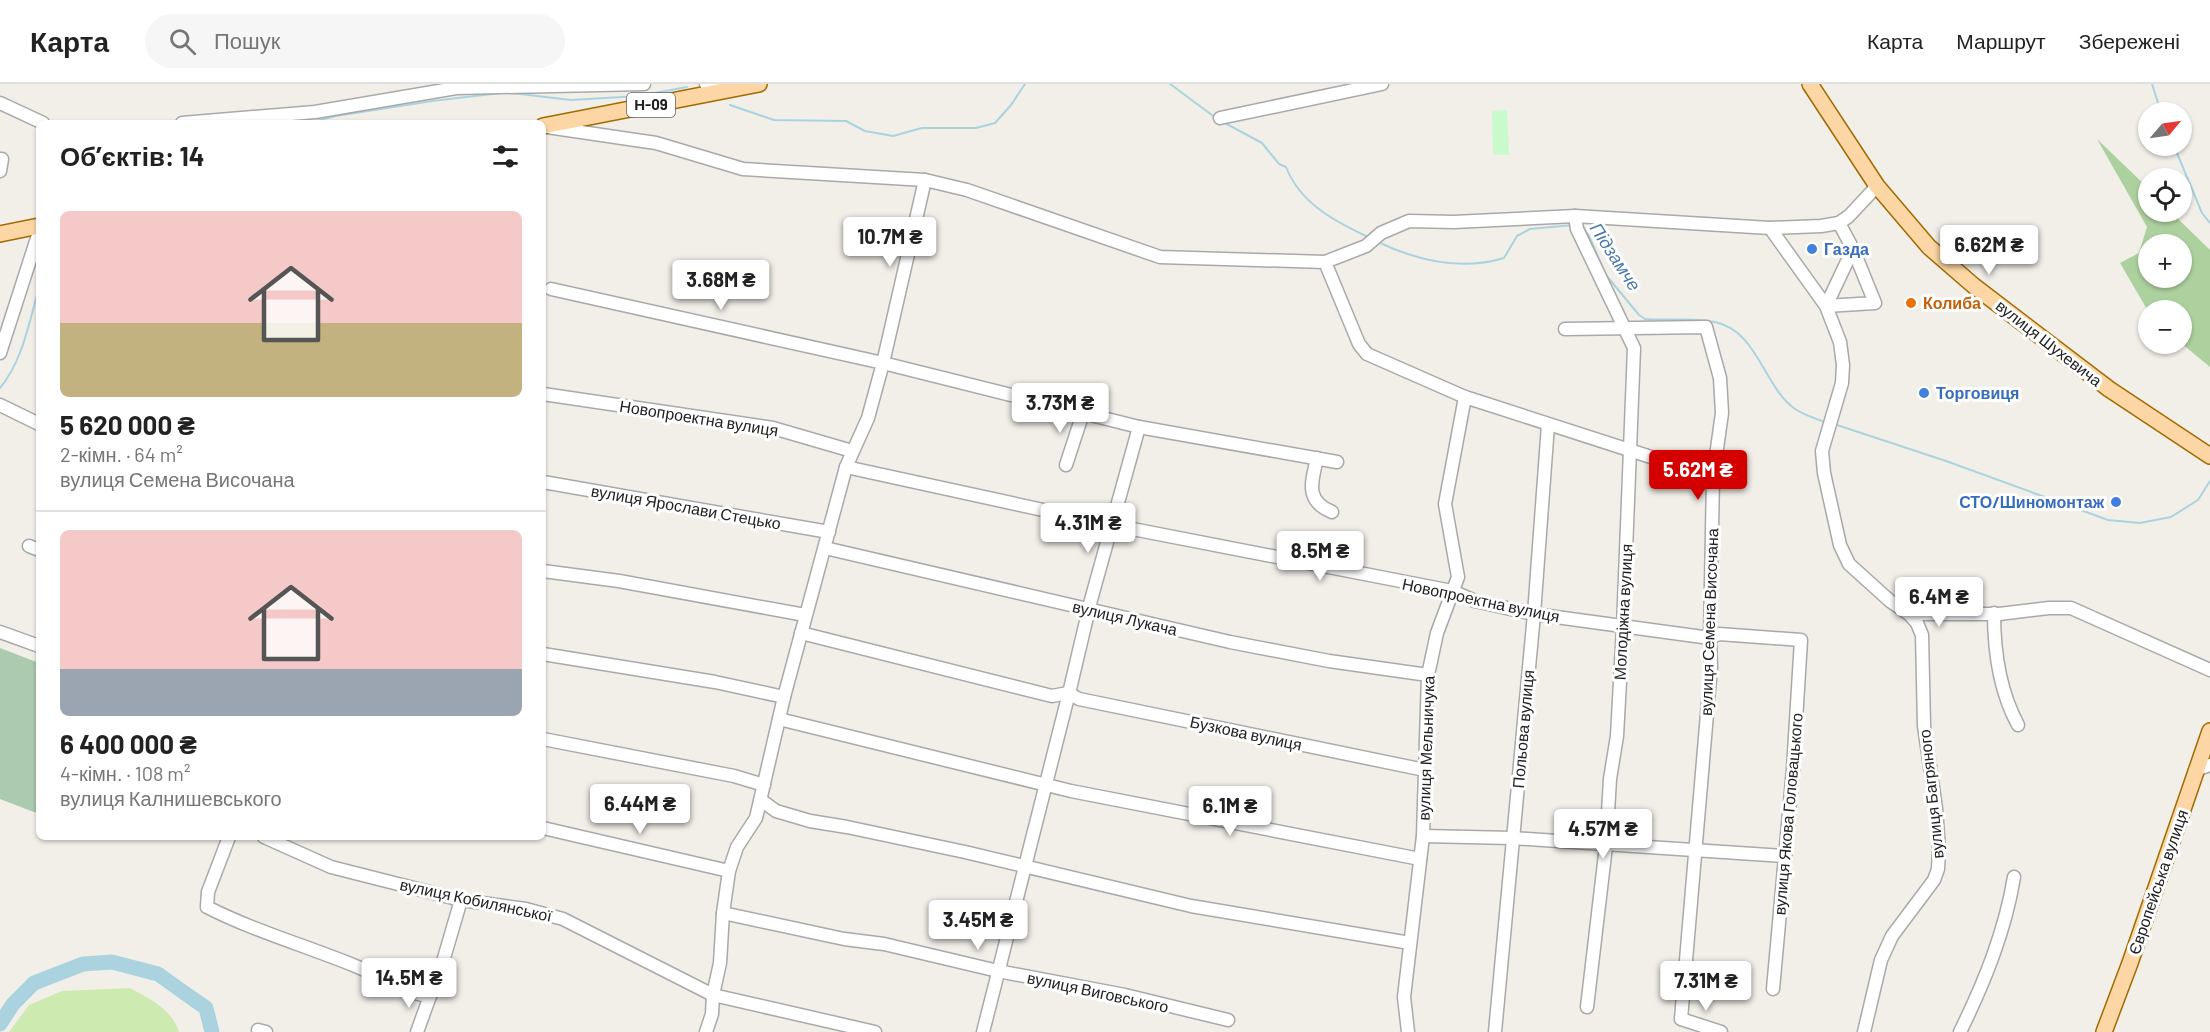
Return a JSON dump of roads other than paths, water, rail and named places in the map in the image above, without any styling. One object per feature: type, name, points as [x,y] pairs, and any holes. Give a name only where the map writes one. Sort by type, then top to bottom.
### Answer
[{"type":"main road","name":"Н-09","points":[[546,125],[759,84]]},
{"type":"main road","name":"вулиця Шухевича","points":[[1810,84],[1877,186],[1929,247],[1974,286],[2109,389],[2210,456]]},
{"type":"main road","points":[[0,234],[36,227]]},
{"type":"main road","name":"вулиця Шухевича","points":[[2192,446],[2210,463]]},
{"type":"main road","name":"Європейська вулиця","points":[[2104,1032],[2203,767],[2210,731]]},
{"type":"street","points":[[218,120],[315,112],[457,86],[644,84]]},
{"type":"street","points":[[705,84],[724,91]]},
{"type":"street","points":[[1220,118],[1382,84]]},
{"type":"street","points":[[0,103],[37,120]]},
{"type":"street","points":[[546,126],[656,143],[743,169],[925,180],[967,190],[1160,258],[1325,262],[1366,246],[1381,233],[1409,221],[1576,222],[1770,228],[1821,226],[1839,223],[1849,216],[1877,186]]},
{"type":"street","points":[[0,159],[2,159],[0,171]]},
{"type":"street","points":[[706,1032],[712,1014],[713,995],[720,963],[723,913],[729,871],[737,847],[756,818],[784,697],[846,467],[868,418],[883,363],[925,180]]},
{"type":"street","name":"Молодіжна вулиця","points":[[1576,222],[1612,305],[1634,348],[1617,736],[1610,779],[1606,846],[1587,1007]]},
{"type":"street","points":[[1826,306],[1875,303],[1853,249],[1839,223]]},
{"type":"street","points":[[1770,228],[1826,306],[1840,342],[1843,365],[1842,383],[1822,451],[1840,545],[1849,564],[1909,614],[1994,613],[2071,608],[2210,670]]},
{"type":"street","points":[[0,353],[36,241]]},
{"type":"street","points":[[1826,306],[1853,249]]},
{"type":"street","points":[[1325,262],[1359,344],[1367,354],[1465,397],[1713,477]]},
{"type":"street","points":[[551,290],[883,363],[1139,427],[1337,462]]},
{"type":"street","name":"вулиця Семена Височана","points":[[1625,328],[1706,327],[1720,378],[1722,413],[1713,477],[1711,668],[1681,1019],[1721,1032]]},
{"type":"street","points":[[1565,329],[1625,328]]},
{"type":"street","name":"Новопроектна вулиця","points":[[546,394],[772,428],[852,451]]},
{"type":"street","name":"вулиця Мельничука","points":[[1408,1032],[1404,997],[1423,836],[1428,675],[1437,633],[1458,577],[1445,504],[1465,397]]},
{"type":"street","points":[[0,405],[36,423]]},
{"type":"street","points":[[1066,465],[1083,413]]},
{"type":"street","name":"Польова вулиця","points":[[1495,1032],[1548,425]]},
{"type":"street","points":[[983,1032],[1089,610],[1139,427]]},
{"type":"street","points":[[1317,458],[1312,480],[1313,495],[1319,504],[1332,512]]},
{"type":"street","name":"Новопроектна вулиця","points":[[846,467],[1112,525],[1452,591],[1475,602],[1533,614],[1710,638],[1719,634],[1801,640]]},
{"type":"street","name":"вулиця Ярослави Стецько","points":[[546,483],[829,532]]},
{"type":"street","name":"вулиця Лукача","points":[[825,548],[1230,642],[1329,661],[1428,675]]},
{"type":"street","points":[[546,571],[619,581],[806,615]]},
{"type":"street","points":[[1994,613],[1994,635],[2002,688],[2018,725]]},
{"type":"street","name":"вулиця Багряного","points":[[1864,1032],[1881,960],[1892,936],[1934,880],[1938,869],[1936,808],[1924,726],[1922,635],[1917,623],[1909,614]]},
{"type":"street","points":[[0,632],[36,645]]},
{"type":"street","name":"Бузкова вулиця","points":[[801,633],[1052,696],[1068,693],[1079,699],[1425,770]]},
{"type":"street","name":"вулиця Якова Головацького","points":[[1773,989],[1801,640]]},
{"type":"street","points":[[546,654],[715,682],[784,697]]},
{"type":"street","points":[[779,719],[1046,784],[1296,836],[1420,859]]},
{"type":"street","points":[[546,740],[734,776],[764,785]]},
{"type":"street","points":[[760,800],[776,811],[810,821],[1025,866],[1226,913],[1410,943]]},
{"type":"street","points":[[546,829],[729,871]]},
{"type":"street","points":[[1423,836],[1512,838],[1785,856]]},
{"type":"street","points":[[228,840],[208,892],[207,907],[290,943],[353,965],[403,990],[430,996]]},
{"type":"street","name":"вулиця Кобилянської","points":[[271,840],[331,867],[461,900],[526,909],[563,919],[713,995],[875,1032]]},
{"type":"street","points":[[1960,1032],[1980,991],[1997,943],[2014,877]]},
{"type":"street","points":[[417,1032],[437,982],[461,900]]},
{"type":"street","name":"вулиця Виговського","points":[[723,913],[844,939],[884,944],[998,971],[1125,995],[1228,1020]]},
{"type":"waterway","name":"Підзамче","points":[[730,105],[774,120],[846,121],[865,131],[893,136],[922,128],[976,128],[995,123],[1025,84]]},
{"type":"waterway","name":"Підзамче","points":[[1170,84],[1216,118]]},
{"type":"waterway","points":[[2152,84],[2158,102]]},
{"type":"waterway","name":"Підзамче","points":[[512,93],[571,100],[639,96],[687,87]]},
{"type":"waterway","name":"Підзамче","points":[[320,120],[432,101],[501,93]]},
{"type":"waterway","name":"Підзамче","points":[[1223,122],[1262,143],[1279,164],[1286,167],[1292,180],[1309,201],[1331,217],[1368,237]]},
{"type":"waterway","points":[[2178,156],[2202,213],[2210,223]]},
{"type":"waterway","name":"Підзамче","points":[[1378,242],[1424,259],[1472,264],[1504,258],[1517,236],[1530,229],[1573,225]]},
{"type":"waterway","name":"Підзамче","points":[[1582,225],[1606,275],[1639,315],[1645,319],[1689,319],[1715,322],[1729,327],[1751,347],[1784,399],[1795,409],[1825,422]]},
{"type":"waterway","name":"Підзамче","points":[[0,388],[20,353],[36,299]]},
{"type":"waterway","name":"Підзамче","points":[[1834,424],[1946,461],[2108,520],[2140,523],[2171,517],[2198,500],[2210,481]]},
{"type":"waterway","points":[[0,1024],[13,1004],[34,983],[83,964],[112,962],[158,974],[206,1008],[212,1032]]},
{"type":"place","name":"Газда","points":[[1812,249]]},
{"type":"place","name":"Колиба","points":[[1911,303]]},
{"type":"place","name":"Торговиця","points":[[1924,393]]},
{"type":"place","name":"СТО/Шиномонтаж","points":[[2116,502]]}]
